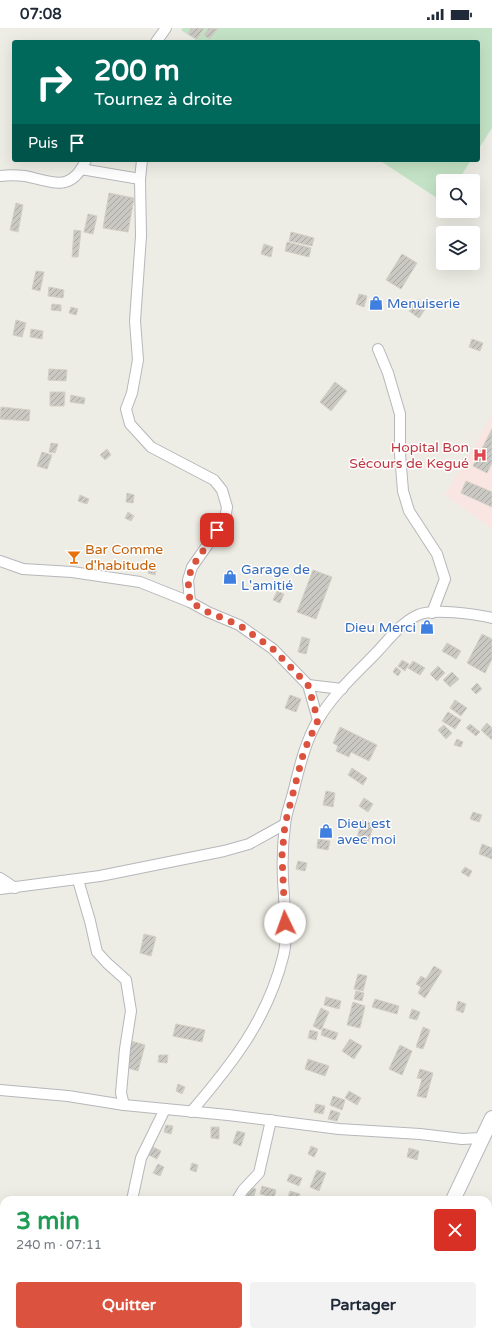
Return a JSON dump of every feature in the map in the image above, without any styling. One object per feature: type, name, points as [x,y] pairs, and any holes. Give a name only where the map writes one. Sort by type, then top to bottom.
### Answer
[{"type":"main road","points":[[456,1196],[492,1118]]},
{"type":"street","points":[[158,40],[166,28]]},
{"type":"street","points":[[0,176],[25,176],[64,183],[72,179],[85,162]]},
{"type":"street","points":[[142,162],[140,179],[141,236],[135,321],[138,360],[132,393],[126,409],[130,424],[151,447],[214,480],[222,490],[227,507],[225,520],[192,567],[188,580],[190,602]]},
{"type":"street","points":[[81,169],[140,179]]},
{"type":"street","points":[[378,349],[388,373],[400,414],[400,454],[403,491],[409,511],[437,554],[445,579],[432,613]]},
{"type":"street","points":[[0,560],[23,568],[72,572],[140,582],[190,602],[208,612],[239,625],[273,649],[308,685],[318,720]]},
{"type":"street","points":[[191,1112],[224,1072],[252,1033],[275,985],[286,939],[282,856],[285,824],[304,751],[318,720],[342,689],[401,628],[419,614],[445,612],[492,618]]},
{"type":"street","points":[[308,685],[342,689]]},
{"type":"street","points":[[0,889],[78,880],[224,851],[249,844],[285,824]]},
{"type":"street","points":[[0,878],[15,888]]},
{"type":"street","points":[[78,880],[97,952],[126,980],[131,1011],[120,1093],[124,1105]]},
{"type":"street","points":[[0,1090],[68,1096],[124,1105],[271,1120],[339,1129],[420,1134],[462,1139],[482,1138]]},
{"type":"street","points":[[133,1196],[141,1158],[165,1109]]},
{"type":"street","points":[[239,1196],[243,1190],[259,1174],[271,1120]]},
{"type":"shaded area","name":"Hopital Bon Sécours de Kegué","points":[[492,415],[492,529],[445,495]]},
{"type":"green space","points":[[183,28],[492,28],[492,128],[480,147],[480,40],[196,40],[181,30]]},
{"type":"green space","points":[[382,162],[470,162],[462,174],[436,174],[436,197]]},
{"type":"building","points":[[191,28],[204,28],[197,39],[188,34]]},
{"type":"building","points":[[209,28],[218,29],[209,39],[204,35]]},
{"type":"building","points":[[109,193],[134,198],[128,232],[103,228]]},
{"type":"building","points":[[16,203],[23,205],[18,232],[10,230]]},
{"type":"building","points":[[88,214],[97,216],[93,234],[84,232]]},
{"type":"building","points":[[74,230],[81,231],[78,257],[72,257]]},
{"type":"building","points":[[291,232],[314,238],[312,246],[289,241]]},
{"type":"building","points":[[287,242],[311,248],[309,257],[285,251]]},
{"type":"building","points":[[264,244],[273,247],[271,257],[261,254]]},
{"type":"building","points":[[402,254],[417,263],[401,289],[386,280]]},
{"type":"building","points":[[36,271],[44,272],[40,291],[32,289]]},
{"type":"building","points":[[49,287],[64,290],[63,298],[48,296]]},
{"type":"building","points":[[359,294],[367,296],[364,307],[356,304]]},
{"type":"building","points":[[418,299],[428,305],[419,318],[409,311]]},
{"type":"building","points":[[52,304],[61,305],[61,311],[51,310]]},
{"type":"building","points":[[71,307],[78,309],[76,315],[69,313]]},
{"type":"building","points":[[16,320],[26,323],[22,337],[13,335]]},
{"type":"building","points":[[31,329],[43,331],[42,339],[30,337]]},
{"type":"building","points":[[472,339],[483,343],[480,351],[469,347]]},
{"type":"building","points":[[49,369],[67,370],[66,381],[48,380]]},
{"type":"building","points":[[335,382],[347,391],[331,411],[320,402]]},
{"type":"building","points":[[50,392],[65,392],[64,406],[50,406]]},
{"type":"building","points":[[71,395],[85,398],[84,404],[70,402]]},
{"type":"building","points":[[1,407],[30,410],[29,421],[0,419]]},
{"type":"building","points":[[492,429],[492,463],[487,473],[473,466]]},
{"type":"building","points":[[51,443],[58,444],[55,453],[49,452]]},
{"type":"building","points":[[107,449],[111,455],[105,460],[100,455]]},
{"type":"building","points":[[42,452],[52,455],[47,469],[37,466]]},
{"type":"building","points":[[466,481],[492,492],[492,507],[461,493]]},
{"type":"building","points":[[127,493],[134,495],[133,503],[126,502]]},
{"type":"building","points":[[80,495],[89,499],[87,504],[78,501]]},
{"type":"building","points":[[128,512],[134,516],[131,521],[125,518]]},
{"type":"building","points":[[149,565],[157,566],[155,575],[148,573]]},
{"type":"building","points":[[313,570],[332,577],[316,619],[297,612]]},
{"type":"building","points":[[277,591],[284,594],[280,603],[273,600]]},
{"type":"building","points":[[482,634],[492,639],[492,659],[485,673],[467,663]]},
{"type":"building","points":[[302,637],[310,639],[306,654],[298,652]]},
{"type":"building","points":[[447,643],[461,651],[456,659],[442,651]]},
{"type":"building","points":[[402,660],[409,664],[405,671],[398,666]]},
{"type":"building","points":[[413,661],[425,668],[420,675],[408,668]]},
{"type":"building","points":[[438,666],[445,673],[437,681],[430,674]]},
{"type":"building","points":[[396,667],[401,671],[398,676],[393,672]]},
{"type":"building","points":[[452,672],[459,679],[450,687],[443,680]]},
{"type":"building","points":[[477,683],[482,689],[476,694],[471,689]]},
{"type":"building","points":[[290,695],[301,699],[296,712],[285,708]]},
{"type":"building","points":[[455,700],[467,708],[461,716],[450,708]]},
{"type":"building","points":[[448,712],[461,720],[455,729],[442,721]]},
{"type":"building","points":[[487,723],[492,728],[492,740],[481,730]]},
{"type":"building","points":[[470,724],[480,732],[476,736],[466,728]]},
{"type":"building","points":[[444,725],[452,733],[446,739],[438,730]]},
{"type":"building","points":[[340,727],[377,745],[369,761],[351,752],[349,757],[336,751],[338,746],[333,743]]},
{"type":"building","points":[[457,739],[463,742],[461,747],[454,745]]},
{"type":"building","points":[[352,768],[367,778],[363,785],[348,775]]},
{"type":"building","points":[[326,791],[335,793],[333,807],[323,805]]},
{"type":"building","points":[[364,798],[373,804],[368,812],[359,806]]},
{"type":"building","points":[[473,812],[482,815],[479,822],[470,819]]},
{"type":"building","points":[[362,820],[374,824],[367,845],[356,841]]},
{"type":"building","points":[[318,839],[330,841],[328,850],[317,848]]},
{"type":"building","points":[[482,844],[492,848],[492,859],[479,854]]},
{"type":"building","points":[[298,861],[307,863],[305,871],[296,869]]},
{"type":"building","points":[[465,867],[472,871],[469,877],[461,872]]},
{"type":"building","points":[[144,934],[156,937],[151,956],[140,953]]},
{"type":"building","points":[[434,966],[442,971],[425,998],[418,993],[421,987],[416,984],[421,976],[426,979]]},
{"type":"building","points":[[358,974],[367,976],[363,991],[354,989]]},
{"type":"building","points":[[356,991],[364,993],[362,1001],[354,999]]},
{"type":"building","points":[[326,997],[341,1001],[339,1009],[324,1005]]},
{"type":"building","points":[[375,999],[399,1006],[397,1014],[372,1007]]},
{"type":"building","points":[[458,1001],[466,1004],[463,1013],[456,1010]]},
{"type":"building","points":[[353,1002],[365,1006],[360,1028],[347,1025]]},
{"type":"building","points":[[321,1008],[329,1012],[321,1030],[313,1026]]},
{"type":"building","points":[[412,1009],[420,1012],[417,1020],[409,1018]]},
{"type":"building","points":[[176,1024],[205,1030],[202,1042],[173,1036]]},
{"type":"building","points":[[423,1027],[430,1030],[423,1049],[416,1047]]},
{"type":"building","points":[[323,1028],[338,1033],[335,1040],[321,1035]]},
{"type":"building","points":[[310,1030],[318,1032],[316,1040],[308,1038]]},
{"type":"building","points":[[350,1039],[362,1046],[354,1059],[342,1051]]},
{"type":"building","points":[[131,1041],[145,1045],[138,1071],[124,1067]]},
{"type":"building","points":[[400,1045],[412,1051],[402,1075],[389,1069]]},
{"type":"building","points":[[159,1055],[168,1055],[167,1063],[158,1062]]},
{"type":"building","points":[[308,1059],[329,1066],[325,1076],[305,1069]]},
{"type":"building","points":[[420,1069],[433,1073],[426,1098],[417,1096],[422,1079],[417,1078]]},
{"type":"building","points":[[178,1084],[185,1087],[182,1094],[176,1091]]},
{"type":"building","points":[[349,1091],[361,1098],[357,1105],[345,1098]]},
{"type":"building","points":[[333,1096],[345,1100],[342,1110],[330,1105]]},
{"type":"building","points":[[316,1104],[325,1106],[323,1114],[314,1112]]},
{"type":"building","points":[[331,1110],[340,1113],[337,1121],[328,1119]]},
{"type":"building","points":[[166,1125],[173,1126],[171,1134],[164,1132]]},
{"type":"building","points":[[211,1127],[219,1127],[219,1139],[211,1138]]},
{"type":"building","points":[[237,1131],[245,1133],[241,1146],[233,1143]]},
{"type":"building","points":[[151,1146],[161,1151],[157,1159],[147,1154]]},
{"type":"building","points":[[311,1146],[318,1149],[314,1157],[308,1154]]},
{"type":"building","points":[[409,1148],[419,1151],[417,1160],[407,1157]]},
{"type":"building","points":[[192,1163],[198,1165],[196,1172],[190,1170]]},
{"type":"building","points":[[158,1164],[164,1167],[160,1176],[153,1173]]},
{"type":"building","points":[[317,1170],[326,1173],[319,1191],[310,1187]]},
{"type":"building","points":[[290,1174],[302,1178],[299,1186],[287,1181]]},
{"type":"building","points":[[262,1186],[276,1190],[274,1196],[260,1194]]},
{"type":"building","points":[[247,1187],[256,1189],[254,1196],[244,1196]]},
{"type":"building","points":[[290,1191],[300,1194],[299,1196],[288,1196]]},
{"type":"place","name":"Menuiserie","points":[[376,303]]},
{"type":"place","name":"Hopital Bon Sécours de Kegué","points":[[480,455]]},
{"type":"place","name":"Bar Comme d'habitude","points":[[74,557]]},
{"type":"place","name":"Garage de L'amitié","points":[[230,577]]},
{"type":"place","name":"Dieu Merci","points":[[427,627]]},
{"type":"place","name":"Dieu est avec moi","points":[[326,831]]},
{"type":"route","points":[[217,530],[192,567],[188,580],[190,602],[208,612],[239,625],[273,649],[308,685],[318,720],[304,751],[285,824],[282,856],[285,923]]}]
